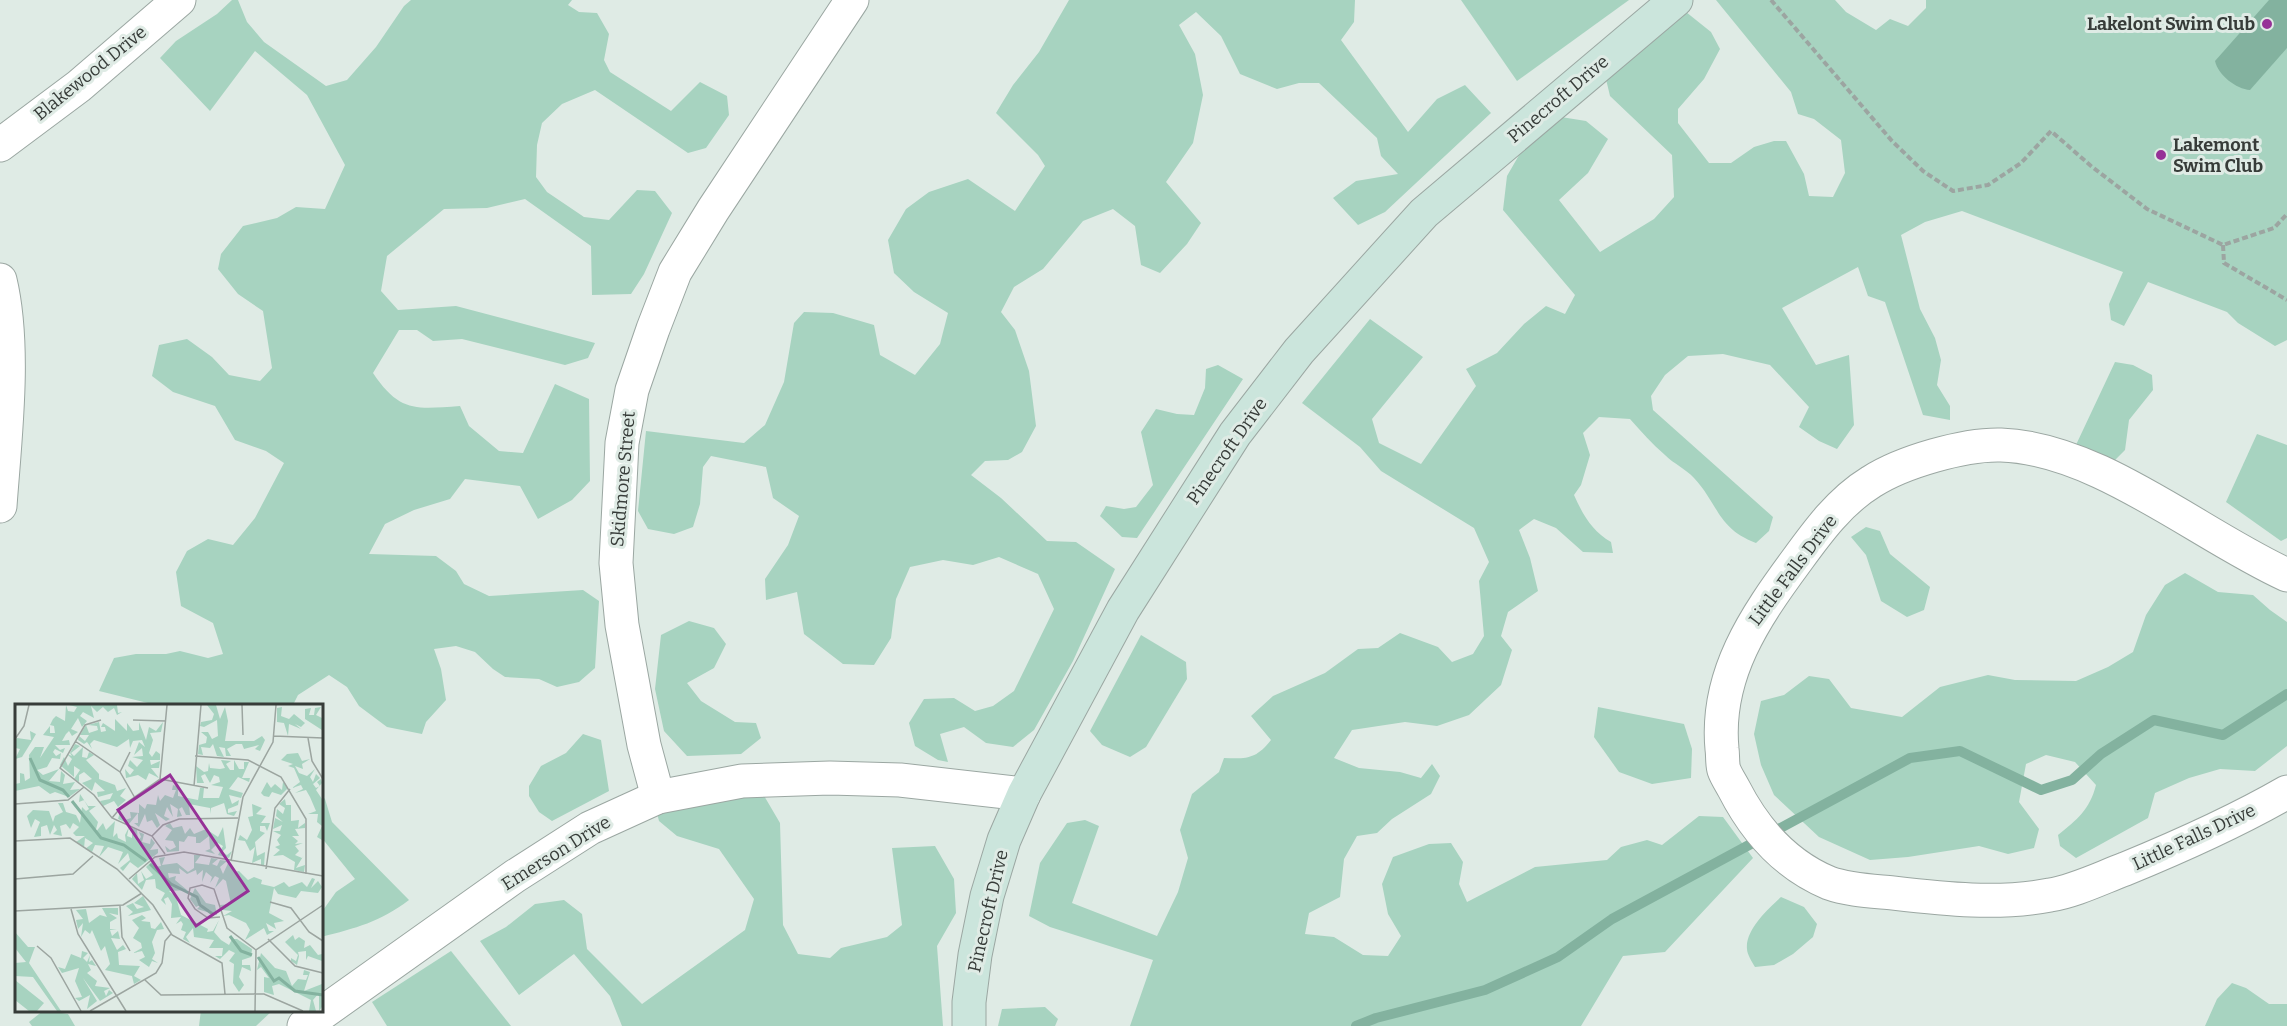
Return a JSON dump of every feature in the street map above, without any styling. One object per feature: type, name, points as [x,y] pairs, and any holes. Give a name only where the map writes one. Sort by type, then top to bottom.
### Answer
[{"type":"street","name":"Blakewood Drive","points":[[0,145],[79,86],[179,0]]},
{"type":"street","name":"Skidmore Street","points":[[658,797],[644,745],[622,625],[616,563],[622,443],[632,390],[675,272],[713,210],[852,0]]},
{"type":"street","name":"Pinecroft Drive","points":[[969,1026],[969,1002],[975,955],[987,896],[1004,840],[1024,794],[1123,610],[1235,434],[1299,351],[1424,213],[1676,0]]},
{"type":"street","points":[[0,280],[6,306],[7,394],[0,506]]},
{"type":"street","name":"Little Falls Drive","points":[[2287,575],[2095,470],[2050,453],[2000,445],[1954,450],[1912,462],[1870,482],[1827,520],[1749,628],[1728,680],[1720,726],[1724,770],[1744,809],[1773,847],[1804,870],[1833,884],[1890,892],[2004,902],[2054,895],[2182,846],[2248,815],[2287,792]]},
{"type":"street","name":"Emerson Drive","points":[[304,1026],[515,876],[590,828],[658,797],[742,781],[830,778],[900,780],[1024,794]]},
{"type":"path","points":[[1771,0],[1892,141],[1923,171],[1953,191],[1988,185],[2021,163],[2051,131],[2091,166],[2147,209],[2223,245],[2274,228],[2287,214]]},
{"type":"path","points":[[2223,245],[2224,263],[2287,300]]},
{"type":"shaded area","points":[[232,0],[238,0],[247,22],[264,42],[326,86],[347,80],[376,47],[404,6],[411,0],[572,0],[568,5],[579,12],[597,13],[609,34],[604,60],[610,72],[671,111],[700,82],[727,96],[729,115],[706,148],[688,153],[595,90],[562,104],[542,123],[537,145],[536,177],[547,192],[584,217],[609,220],[637,190],[655,191],[672,213],[644,274],[631,294],[592,295],[591,246],[525,199],[487,208],[444,209],[387,256],[381,291],[398,310],[456,306],[595,343],[588,358],[565,365],[462,339],[433,341],[417,330],[399,330],[373,373],[392,395],[410,406],[432,408],[460,406],[469,426],[499,451],[523,453],[555,384],[589,399],[590,481],[572,500],[538,519],[520,486],[465,479],[450,499],[414,510],[385,524],[369,554],[436,556],[456,571],[464,584],[489,596],[583,590],[599,601],[595,668],[579,682],[557,687],[539,679],[505,677],[475,652],[456,646],[434,649],[441,669],[446,700],[426,722],[422,734],[387,727],[359,706],[347,687],[329,675],[298,695],[294,704],[152,704],[99,691],[114,658],[180,651],[208,658],[223,654],[213,623],[181,606],[176,572],[187,551],[208,539],[233,545],[255,518],[284,463],[266,451],[235,440],[215,406],[173,392],[152,376],[159,345],[187,339],[212,357],[229,375],[260,381],[272,368],[263,311],[238,294],[218,269],[221,254],[243,226],[277,218],[296,207],[325,209],[345,165],[307,95],[255,51],[210,111],[160,58],[176,41],[217,14]]},
{"type":"shaded area","points":[[1069,0],[1355,0],[1354,22],[1341,40],[1408,132],[1437,99],[1465,85],[1491,113],[1385,212],[1358,225],[1333,198],[1356,181],[1398,174],[1381,156],[1377,138],[1319,83],[1299,83],[1277,89],[1240,74],[1221,36],[1196,12],[1179,25],[1195,54],[1203,95],[1193,143],[1166,182],[1201,223],[1187,244],[1160,273],[1141,265],[1135,226],[1113,209],[1083,221],[1043,269],[1014,287],[1001,312],[1015,330],[1029,371],[1036,426],[1022,452],[1008,460],[985,461],[971,475],[1001,498],[1047,541],[1076,542],[1115,569],[1073,661],[1034,730],[1013,747],[986,743],[964,727],[940,734],[948,762],[938,760],[915,746],[909,723],[924,699],[954,698],[975,711],[993,706],[1014,691],[1054,609],[1038,574],[999,557],[973,565],[943,560],[910,567],[896,599],[891,638],[874,665],[843,664],[804,634],[797,592],[766,600],[765,579],[788,545],[799,516],[773,498],[766,467],[711,456],[703,467],[700,504],[693,527],[674,534],[648,529],[638,511],[646,431],[744,443],[765,425],[784,382],[794,323],[804,312],[833,313],[874,325],[880,355],[915,375],[940,344],[948,313],[914,292],[894,273],[888,240],[906,209],[929,192],[968,179],[1015,211],[1045,166],[1038,155],[996,113],[1013,85],[1039,52]]},
{"type":"shaded area","points":[[1461,0],[1629,0],[1517,81]]},
{"type":"shaded area","points":[[1716,0],[1835,0],[1846,12],[1876,30],[1890,19],[1908,26],[1926,8],[1926,0],[2287,0],[2287,340],[2275,346],[2238,323],[2227,312],[2148,282],[2124,326],[2111,320],[2109,304],[2123,272],[1962,211],[1925,222],[1901,235],[1920,309],[1935,338],[1941,360],[1937,385],[1950,406],[1950,420],[1923,415],[1885,302],[1868,296],[1858,267],[1782,308],[1816,365],[1849,355],[1854,425],[1837,449],[1819,441],[1799,427],[1809,407],[1770,365],[1723,354],[1688,356],[1665,375],[1651,396],[1653,410],[1773,517],[1769,531],[1756,543],[1743,537],[1726,523],[1694,478],[1660,451],[1630,419],[1599,417],[1583,433],[1590,455],[1581,485],[1574,495],[1589,522],[1598,533],[1611,542],[1613,553],[1583,552],[1556,528],[1534,519],[1519,530],[1530,558],[1538,591],[1508,612],[1501,636],[1512,650],[1501,685],[1469,715],[1437,726],[1405,722],[1352,730],[1334,758],[1359,768],[1400,772],[1421,778],[1432,764],[1440,776],[1431,794],[1392,819],[1377,833],[1357,836],[1344,859],[1340,897],[1309,913],[1305,934],[1334,937],[1363,955],[1388,956],[1401,936],[1388,914],[1382,884],[1393,857],[1429,844],[1451,843],[1463,862],[1459,884],[1467,902],[1535,867],[1607,860],[1621,847],[1647,840],[1662,845],[1699,816],[1723,817],[1753,858],[1665,952],[1623,956],[1581,1026],[1130,1026],[1153,960],[1050,927],[1029,916],[1040,863],[1067,823],[1085,820],[1099,826],[1072,903],[1157,936],[1178,892],[1188,858],[1180,830],[1192,794],[1219,772],[1224,758],[1239,758],[1256,754],[1271,740],[1251,716],[1273,696],[1325,673],[1358,649],[1378,648],[1400,633],[1438,647],[1452,662],[1473,654],[1484,636],[1479,581],[1489,562],[1474,528],[1381,471],[1360,447],[1302,403],[1370,319],[1423,357],[1372,419],[1379,443],[1421,464],[1476,386],[1466,369],[1497,353],[1524,324],[1546,306],[1565,314],[1575,295],[1503,210],[1507,176],[1526,143],[1561,117],[1586,121],[1608,139],[1588,173],[1559,200],[1600,252],[1654,219],[1674,197],[1672,155],[1610,96],[1605,75],[1686,12],[1711,32],[1720,49],[1704,79],[1678,109],[1678,123],[1709,163],[1731,163],[1754,147],[1774,141],[1786,141],[1804,174],[1809,196],[1833,197],[1845,173],[1841,140],[1814,119],[1798,114],[1791,92]]},
{"type":"shaded area","name":"Lakelont Swim Club","points":[[2269,0],[2287,0],[2287,48],[2250,90],[2245,89],[2224,76],[2215,61]]},
{"type":"shaded area","points":[[2115,362],[2133,365],[2152,375],[2153,390],[2129,420],[2125,450],[2111,464],[2075,447]]},
{"type":"shaded area","points":[[1218,365],[1243,379],[1137,538],[1122,537],[1100,516],[1106,506],[1124,509],[1136,507],[1153,485],[1141,432],[1156,409],[1194,415],[1205,388],[1206,369]]},
{"type":"shaded area","points":[[2257,434],[2287,445],[2287,538],[2281,541],[2226,502]]},
{"type":"shaded area","points":[[1866,527],[1880,531],[1890,554],[1930,587],[1924,610],[1907,617],[1881,601],[1866,555],[1851,537]]},
{"type":"shaded area","points":[[2185,573],[2218,592],[2253,595],[2287,622],[2287,746],[2255,771],[2220,769],[2189,778],[2155,793],[2148,818],[2076,858],[2060,846],[2058,835],[2082,813],[2096,785],[2075,762],[2046,755],[2026,764],[2019,802],[2039,829],[2034,848],[2008,854],[1979,846],[1908,857],[1870,860],[1819,837],[1774,795],[1761,765],[1754,734],[1761,701],[1784,695],[1809,676],[1829,679],[1851,708],[1902,717],[1940,687],[1988,675],[2015,680],[2076,681],[2108,667],[2133,652],[2146,615],[2165,585]]},
{"type":"shaded area","points":[[689,621],[714,628],[726,644],[714,668],[687,683],[701,701],[735,722],[756,723],[761,738],[741,754],[687,756],[664,731],[655,689],[661,635]]},
{"type":"shaded area","points":[[1141,635],[1186,662],[1187,679],[1146,747],[1130,757],[1102,745],[1090,731]]},
{"type":"shaded area","points":[[1598,707],[1684,724],[1692,749],[1691,778],[1652,784],[1619,772],[1594,737]]},
{"type":"shaded area","points":[[583,734],[601,740],[609,791],[552,821],[539,812],[529,796],[529,786],[541,766],[566,753]]},
{"type":"shaded area","points":[[763,794],[780,823],[783,925],[798,954],[830,958],[841,948],[887,937],[902,925],[892,848],[935,846],[954,879],[956,913],[937,946],[943,1026],[622,1026],[610,996],[574,954],[519,995],[480,941],[506,927],[535,904],[564,900],[582,914],[587,949],[642,1004],[745,930],[754,899],[719,849],[677,836],[659,821],[657,813]]},
{"type":"shaded area","points":[[322,796],[332,822],[409,900],[388,914],[367,923],[322,937],[322,912],[336,892],[355,879],[322,838]]},
{"type":"shaded area","points":[[1781,897],[1804,907],[1817,924],[1813,937],[1793,954],[1774,965],[1755,967],[1747,951],[1747,942],[1758,920]]},
{"type":"shaded area","points":[[451,951],[511,1026],[387,1026],[372,1002]]},
{"type":"shaded area","points":[[2232,983],[2246,988],[2269,1004],[2287,1004],[2287,1026],[2205,1026],[2217,999]]},
{"type":"shaded area","points":[[1045,1007],[1058,1019],[1055,1026],[998,1026],[1002,1009]]},
{"type":"shaded area","points":[[43,1011],[50,1011],[68,1014],[75,1026],[32,1026],[29,1022]]},
{"type":"shaded area","points":[[201,1011],[272,1011],[256,1026],[199,1026]]},
{"type":"waterway","points":[[1356,1026],[1376,1018],[1485,990],[1558,957],[1612,919],[1910,758],[1960,751],[2041,790],[2072,780],[2101,754],[2154,720],[2223,735],[2287,694]]},
{"type":"place","name":"Lakelont Swim Club","points":[[2267,24]]},
{"type":"place","name":"Lakemont Swim Club","points":[[2161,155]]}]
